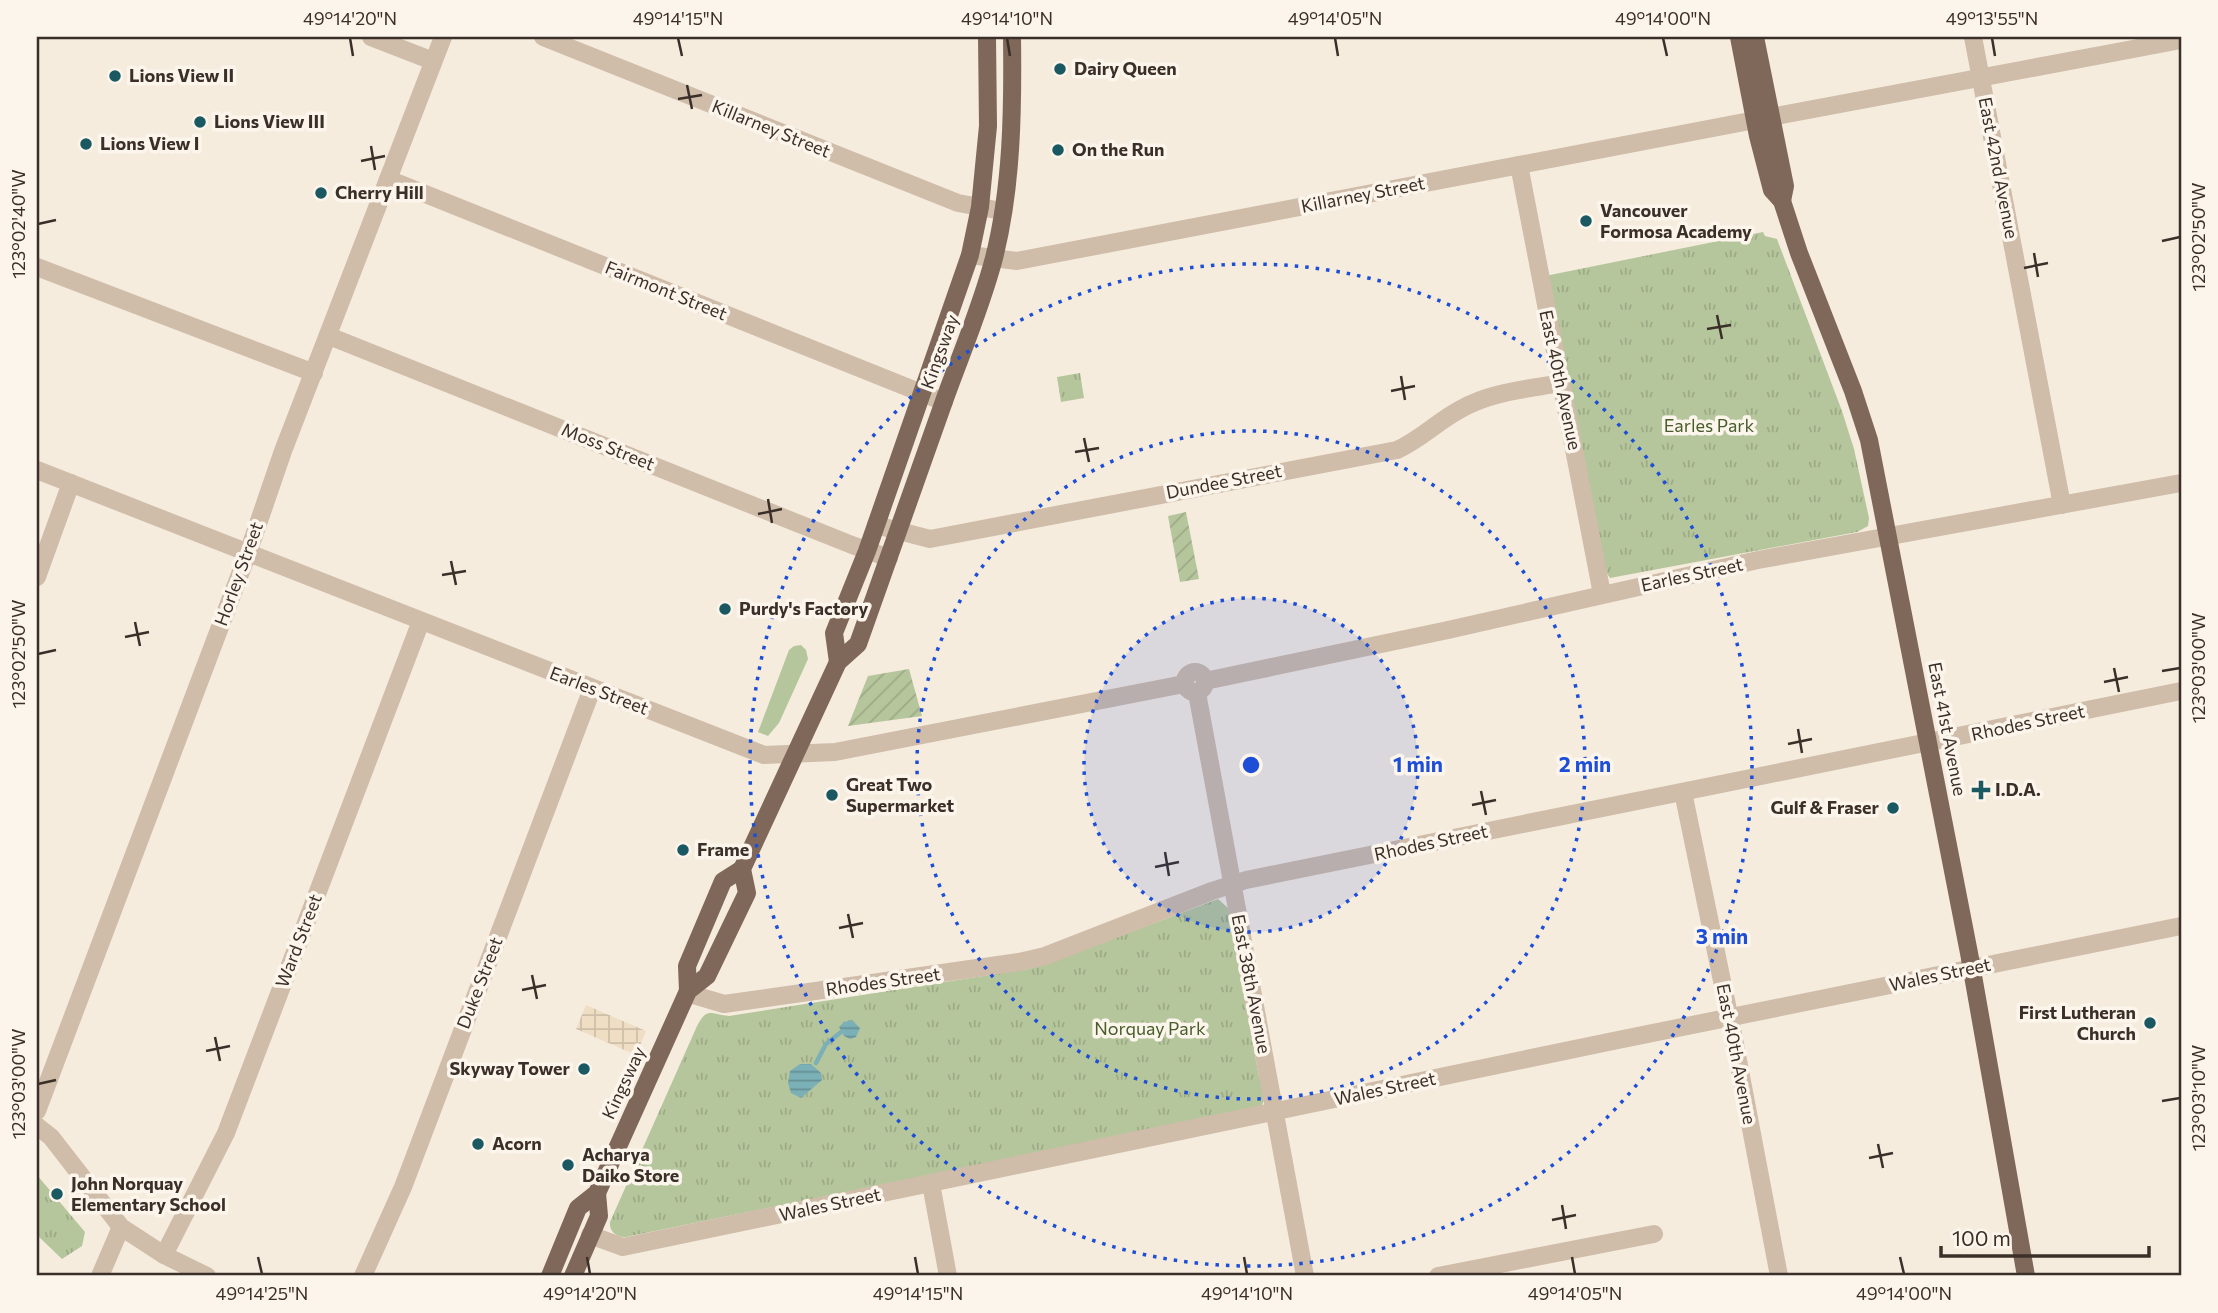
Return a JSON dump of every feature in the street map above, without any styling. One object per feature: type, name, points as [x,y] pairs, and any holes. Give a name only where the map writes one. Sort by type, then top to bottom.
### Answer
[{"type":"main road","name":"Kingsway","points":[[838,662],[834,634],[867,551],[970,255],[980,207],[988,126],[987,37]]},
{"type":"main road","name":"Kingsway","points":[[688,992],[687,966],[723,881],[742,869],[838,662],[858,644],[994,258],[1012,124],[1012,37]]},
{"type":"main road","name":"East 41st Avenue","points":[[1739,37],[1763,119]]},
{"type":"main road","name":"East 41st Avenue","points":[[1755,37],[1772,190],[1782,201],[1869,440],[1971,968],[2026,1276]]},
{"type":"main road","name":"Kingsway","points":[[550,1276],[578,1208],[597,1193],[688,992],[707,976],[747,893],[742,869]]},
{"type":"main road","name":"Kingsway","points":[[573,1276],[599,1216],[597,1193]]},
{"type":"street","points":[[372,37],[433,61]]},
{"type":"street","name":"Horley Street","points":[[37,1111],[248,553],[283,451],[443,37]]},
{"type":"street","name":"Killarney Street","points":[[543,37],[958,203],[1002,211]]},
{"type":"street","name":"East 42nd Avenue","points":[[1973,37],[2062,505]]},
{"type":"street","name":"Killarney Street","points":[[970,255],[1017,261],[2181,40]]},
{"type":"street","name":"East 40th Avenue","points":[[1519,166],[1602,594]]},
{"type":"street","name":"Fairmont Street","points":[[388,179],[944,402]]},
{"type":"street","points":[[37,267],[314,373]]},
{"type":"street","name":"Moss Street","points":[[329,336],[889,558]]},
{"type":"street","name":"Dundee Street","points":[[876,525],[930,539],[1397,450],[1482,398],[1561,383]]},
{"type":"street","name":"Earles Street","points":[[37,470],[764,755],[835,752],[1195,686],[1758,560],[2181,483]]},
{"type":"street","points":[[37,577],[71,483]]},
{"type":"street","name":"Ward Street","points":[[164,1255],[226,1133],[421,621]]},
{"type":"street","name":"East 38th Avenue","points":[[1195,686],[1305,1276]]},
{"type":"street","name":"Duke Street","points":[[363,1276],[403,1187],[592,689]]},
{"type":"street","name":"Rhodes Street","points":[[688,992],[724,1004],[1019,962],[1045,956],[1232,884],[2181,691]]},
{"type":"street","name":"East 40th Avenue","points":[[1683,792],[1779,1276]]},
{"type":"street","name":"Wales Street","points":[[590,1235],[623,1247],[2181,926]]},
{"type":"street","points":[[37,1126],[51,1137],[121,1227],[164,1255],[207,1276]]},
{"type":"street","points":[[931,1184],[948,1276]]},
{"type":"street","points":[[100,1276],[121,1227]]},
{"type":"street","points":[[1438,1276],[1654,1234]]},
{"type":"green space","name":"Earles Park","points":[[1763,232],[1765,236],[1777,239],[1842,411],[1854,449],[1869,518],[1868,526],[1857,532],[1610,578],[1606,572],[1545,276]]},
{"type":"green space","points":[[1080,373],[1084,398],[1061,402],[1057,377]]},
{"type":"green space","points":[[1186,512],[1199,579],[1180,582],[1168,516]]},
{"type":"green space","points":[[801,645],[806,650],[808,659],[779,723],[768,736],[758,732],[789,650]]},
{"type":"green space","points":[[909,669],[922,716],[848,726],[868,676]]},
{"type":"green space","name":"Norquay Park","points":[[1218,899],[1228,908],[1259,1077],[1264,1087],[1261,1107],[626,1237],[612,1231],[610,1222],[697,1026],[707,1014],[729,1016],[1028,969]]},
{"type":"green space","points":[[37,1175],[85,1232],[82,1246],[62,1259],[37,1235]]},
{"type":"shaded area","points":[[586,1005],[646,1031],[636,1055],[576,1029]]},
{"type":"water","points":[[852,1020],[860,1028],[856,1037],[850,1039],[844,1036],[839,1027]]},
{"type":"water","points":[[800,1064],[811,1064],[821,1073],[822,1080],[801,1098],[791,1093],[788,1083],[790,1071]]},
{"type":"waterway","points":[[816,1063],[826,1044],[841,1032]]},
{"type":"place","name":"Dairy Queen","points":[[1060,69]]},
{"type":"place","name":"Lions View II","points":[[115,76]]},
{"type":"place","name":"Lions View III","points":[[200,122]]},
{"type":"place","name":"Lions View I","points":[[86,144]]},
{"type":"place","name":"On the Run","points":[[1058,150]]},
{"type":"place","name":"Cherry Hill","points":[[321,193]]},
{"type":"place","name":"Vancouver Formosa Academy","points":[[1586,221]]},
{"type":"place","name":"Purdy's Factory","points":[[725,609]]},
{"type":"place","name":"I.D.A.","points":[[1981,790]]},
{"type":"place","name":"Great Two Supermarket","points":[[832,795]]},
{"type":"place","name":"Gulf & Fraser","points":[[1893,808]]},
{"type":"place","name":"Frame","points":[[683,850]]},
{"type":"place","name":"First Lutheran Church","points":[[2150,1023]]},
{"type":"place","name":"Skyway Tower","points":[[584,1069]]},
{"type":"place","name":"Acorn","points":[[478,1144]]},
{"type":"place","name":"Acharya Daiko Store","points":[[568,1165]]},
{"type":"place","name":"John Norquay Elementary School","points":[[57,1194]]}]
